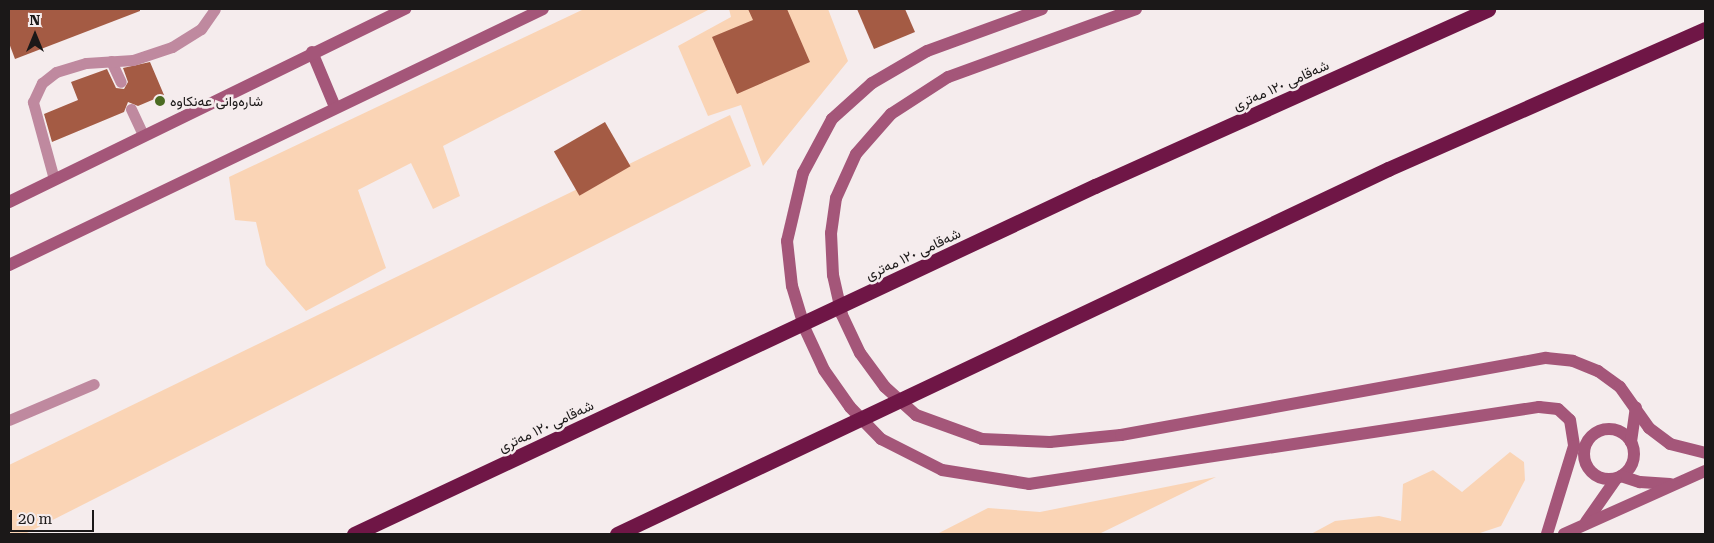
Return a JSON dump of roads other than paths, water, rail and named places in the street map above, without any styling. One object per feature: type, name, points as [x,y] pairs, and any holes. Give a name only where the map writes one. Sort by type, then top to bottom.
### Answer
[{"type":"highway","name":"شەقامی ١٢٠ مەتری","points":[[354,534],[1104,182],[1488,9]]},
{"type":"highway","points":[[617,534],[1388,169],[1705,29]]},
{"type":"street","points":[[9,202],[312,52],[405,9]]},
{"type":"street","points":[[9,265],[335,107],[543,9]]},
{"type":"street","points":[[1042,9],[927,51],[872,83],[832,119],[803,173],[787,241],[792,286],[812,345],[850,407],[881,439],[942,470],[1029,484],[1539,407],[1558,409],[1566,414],[1575,433],[1586,444]]},
{"type":"street","points":[[1136,9],[948,77],[891,114],[856,154],[836,198],[831,233],[833,275],[842,316],[857,346],[885,387],[916,415],[982,438],[1050,442],[1121,435],[1546,358],[1573,361],[1598,371],[1620,387],[1636,407],[1649,428],[1670,444],[1705,453]]},
{"type":"street","points":[[312,52],[335,107]]},
{"type":"street","points":[[1584,524],[1633,461],[1631,442],[1636,407]]},
{"type":"street","points":[[1631,442],[1616,430],[1608,429],[1598,432],[1586,444],[1584,453],[1590,471],[1606,479],[1619,477],[1640,482],[1679,483]]},
{"type":"street","points":[[1547,534],[1575,433]]},
{"type":"street","points":[[1564,534],[1705,471]]},
{"type":"lane","points":[[54,179],[33,102],[42,83],[56,72],[112,61],[133,60],[172,47],[201,29],[215,9]]},
{"type":"lane","points":[[112,61],[120,82]]},
{"type":"lane","points":[[132,108],[143,135]]},
{"type":"lane","points":[[9,420],[94,384]]},
{"type":"place","name":"شارەوانی عەنکاوە","points":[[160,101]]}]
